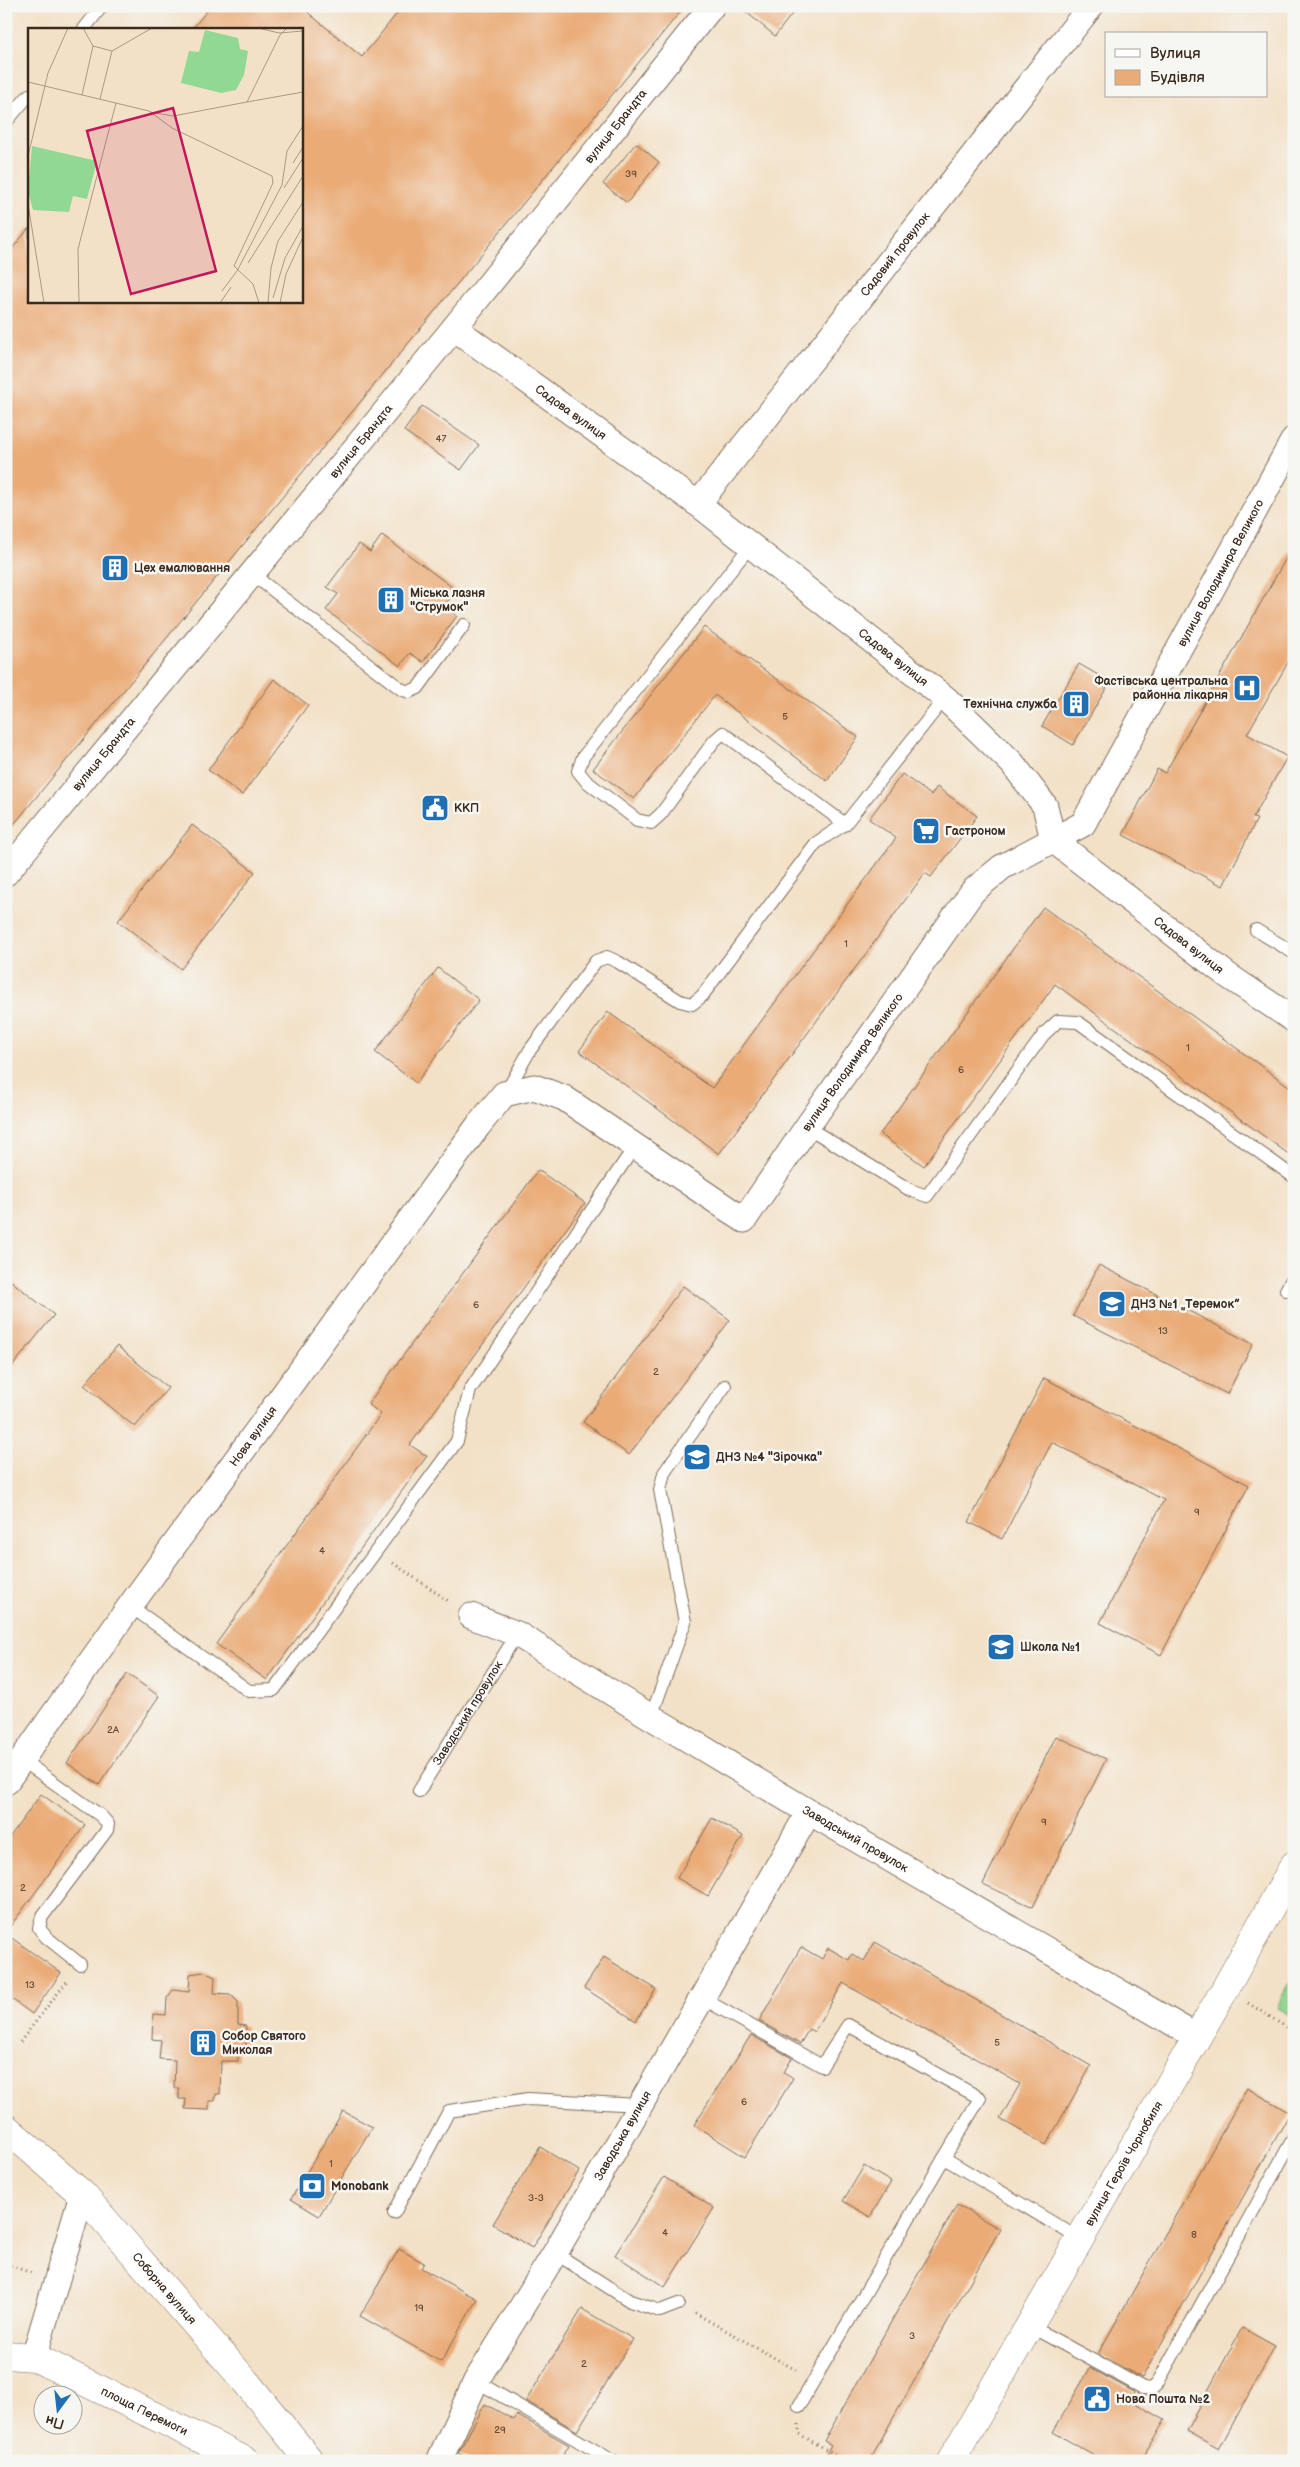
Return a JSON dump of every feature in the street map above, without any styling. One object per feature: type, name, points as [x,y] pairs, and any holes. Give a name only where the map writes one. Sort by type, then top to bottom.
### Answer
[{"type":"main road","name":"вулиця Героїв Чорнобиля","points":[[951,2461],[1225,1990],[1294,1865]]},
{"type":"main road","name":"Соборна вулиця","points":[[6,2128],[82,2194],[246,2382],[310,2461]]},
{"type":"main road","points":[[6,2355],[34,2357]]},
{"type":"main road","name":"площа Перемоги","points":[[34,2357],[246,2461]]},
{"type":"street","name":"вулиця Брандта","points":[[6,873],[454,328],[712,6]]},
{"type":"street","name":"Садовий провулок","points":[[698,504],[1091,6]]},
{"type":"street","name":"Садова вулиця","points":[[454,328],[698,504],[945,698],[1012,763],[1040,799],[1045,806],[1053,840],[1227,976],[1294,1020]]},
{"type":"street","name":"вулиця Володимира Великого","points":[[504,1094],[534,1086],[564,1098],[744,1220],[973,891],[1002,867],[1083,824],[1294,439]]},
{"type":"street","name":"вулиця Володимира Великого","points":[[1080,861],[1148,708]]},
{"type":"street","name":"Нова вулиця","points":[[6,1782],[130,1606],[472,1134],[504,1094]]},
{"type":"street","name":"Заводський провулок","points":[[471,1616],[517,1634],[809,1812],[1197,2038]]},
{"type":"street","name":"Заводська вулиця","points":[[439,2461],[476,2381],[555,2253],[809,1812]]},
{"type":"street","points":[[34,2357],[82,2194]]},
{"type":"lane","points":[[85,28],[102,6]]},
{"type":"lane","points":[[6,122],[28,96]]},
{"type":"lane","points":[[751,545],[583,757],[578,771],[586,781],[637,820],[651,823],[661,814],[714,741],[723,734],[845,824]]},
{"type":"lane","points":[[252,574],[400,689],[409,692],[418,688],[464,625]]},
{"type":"lane","points":[[504,1094],[530,1050],[596,961],[607,957],[618,962],[680,1001],[692,1004],[702,996],[816,843],[845,824],[945,698]]},
{"type":"lane","points":[[1256,930],[1294,954]]},
{"type":"lane","points":[[807,1127],[910,1190],[927,1196],[1044,1034],[1058,1021],[1078,1022],[1294,1177]]},
{"type":"lane","points":[[130,1606],[249,1691],[274,1690],[457,1441],[470,1390],[635,1146]]},
{"type":"lane","points":[[1286,1290],[1294,1276]]},
{"type":"lane","points":[[651,1717],[685,1622],[660,1490],[664,1473],[725,1386]]},
{"type":"lane","name":"Заводський провулок","points":[[419,1790],[517,1634]]},
{"type":"lane","points":[[22,1760],[101,1816],[108,1824],[107,1830],[42,1917],[38,1928],[46,1937],[80,1964]]},
{"type":"lane","points":[[702,1998],[822,2066],[848,2025],[980,2098],[799,2406]]},
{"type":"lane","points":[[394,2213],[449,2111],[528,2099],[640,2105]]},
{"type":"lane","points":[[1030,2326],[1143,2388],[1152,2389],[1157,2384],[1294,2137]]},
{"type":"lane","points":[[944,2158],[1080,2240]]},
{"type":"lane","points":[[555,2253],[630,2301],[660,2311],[678,2304]]},
{"type":"lane","points":[[476,2381],[613,2461]]},
{"type":"path","points":[[376,1551],[471,1616]]},
{"type":"path","points":[[20,2042],[80,1964]]},
{"type":"path","points":[[1225,1990],[1294,2032]]},
{"type":"path","points":[[678,2304],[796,2370],[800,2434],[847,2461]]},
{"type":"green space","points":[[1294,1976],[1294,2017],[1277,2008]]},
{"type":"building","name":"Цех емалювання","points":[[211,6],[300,6],[362,57],[403,6],[685,6],[6,834],[6,256],[28,229],[28,302],[302,302],[302,28],[193,28]]},
{"type":"building","points":[[739,6],[798,6],[775,36]]},
{"type":"building","points":[[636,143],[659,162],[627,203],[603,184]]},
{"type":"building","points":[[422,406],[479,445],[461,470],[404,431]]},
{"type":"building","name":"Міська лазня \"Струмок\"","points":[[382,535],[456,590],[444,606],[457,616],[423,662],[410,653],[400,666],[326,610],[338,594],[327,587],[359,544],[370,552]]},
{"type":"building","points":[[1294,544],[1294,652],[1247,734],[1287,757],[1253,818],[1257,819],[1223,886],[1123,835],[1157,769],[1165,773]]},
{"type":"building","points":[[704,627],[858,737],[827,781],[715,695],[634,799],[593,769]]},
{"type":"building","name":"Технічна служба","points":[[1079,664],[1110,682],[1073,745],[1042,726]]},
{"type":"building","points":[[274,679],[308,705],[242,795],[208,770]]},
{"type":"building","points":[[902,774],[931,795],[937,787],[977,816],[931,877],[925,873],[719,1154],[579,1051],[608,1012],[712,1088],[896,838],[869,819]]},
{"type":"building","points":[[192,825],[255,872],[181,969],[118,921]]},
{"type":"building","points":[[1043,907],[1294,1090],[1294,1158],[1055,984],[924,1166],[880,1134]]},
{"type":"building","points":[[438,968],[479,1000],[416,1083],[375,1052]]},
{"type":"building","points":[[538,1170],[585,1203],[410,1445],[427,1456],[267,1680],[216,1644],[381,1414],[368,1404]]},
{"type":"building","points":[[1099,1265],[1253,1344],[1227,1394],[1073,1316]]},
{"type":"building","points":[[6,1277],[54,1315],[6,1374]]},
{"type":"building","points":[[683,1286],[730,1320],[629,1455],[583,1422]]},
{"type":"building","points":[[117,1346],[168,1388],[135,1427],[84,1385]]},
{"type":"building","points":[[1044,1378],[1249,1485],[1161,1655],[1100,1623],[1164,1500],[1052,1442],[1002,1539],[969,1522]]},
{"type":"building","points":[[127,1674],[159,1696],[99,1785],[67,1763]]},
{"type":"building","points":[[1056,1736],[1106,1759],[1033,1907],[983,1884]]},
{"type":"building","points":[[41,1794],[85,1825],[6,1932],[6,1842]]},
{"type":"building","points":[[712,1818],[743,1836],[708,1896],[677,1878]]},
{"type":"building","points":[[6,1934],[61,1973],[32,2014],[6,1995]]},
{"type":"building","points":[[875,1942],[1091,2066],[1046,2145],[1000,2119],[1020,2084],[843,1983],[814,2032],[809,2029],[800,2044],[759,2021],[801,1947],[822,1959],[828,1948],[849,1960],[852,1954],[864,1961]]},
{"type":"building","points":[[604,1957],[656,1989],[636,2021],[584,1988]]},
{"type":"building","name":"Собор Святого Миколая","points":[[204,1972],[215,1977],[214,1993],[230,1994],[238,2002],[238,2025],[246,2026],[246,2046],[238,2046],[238,2061],[221,2061],[220,2094],[216,2094],[215,2101],[209,2101],[209,2110],[185,2109],[186,2099],[179,2099],[179,2088],[174,2088],[175,2060],[159,2059],[161,2040],[152,2039],[153,2014],[166,2015],[167,1998],[173,1990],[189,1992],[190,1974]]},
{"type":"building","points":[[751,2035],[792,2058],[784,2072],[793,2078],[745,2157],[694,2125]]},
{"type":"building","points":[[1247,2088],[1290,2113],[1142,2378],[1098,2354]]},
{"type":"building","points":[[343,2111],[372,2127],[319,2216],[291,2199]]},
{"type":"building","points":[[540,2147],[579,2171],[532,2248],[493,2224]]},
{"type":"building","points":[[864,2166],[891,2182],[870,2217],[843,2201]]},
{"type":"building","points":[[664,2177],[714,2208],[665,2287],[615,2255]]},
{"type":"building","points":[[957,2205],[1000,2229],[869,2461],[822,2461],[831,2445],[824,2441]]},
{"type":"building","points":[[399,2249],[424,2263],[421,2268],[477,2299],[441,2362],[360,2316]]},
{"type":"building","points":[[582,2309],[633,2339],[577,2431],[526,2401]]},
{"type":"building","points":[[1242,2328],[1275,2346],[1219,2449],[1186,2431]]},
{"type":"building","points":[[1090,2368],[1134,2392],[1130,2400],[1165,2420],[1141,2461],[1104,2461],[1053,2432]]},
{"type":"building","points":[[485,2404],[514,2420],[517,2415],[569,2445],[559,2461],[472,2461],[458,2453]]},
{"type":"place","name":"Цех емалювання","points":[[115,568]]},
{"type":"place","name":"Міська лазня \"Струмок\"","points":[[391,600]]},
{"type":"place","name":"Фастівська центральна районна лікарня","points":[[1247,688]]},
{"type":"place","name":"Технічна служба","points":[[1076,704]]},
{"type":"place","name":"ККП","points":[[435,808]]},
{"type":"place","name":"Гастроном","points":[[926,831]]},
{"type":"place","name":"ДНЗ №1 „Теремок”","points":[[1112,1304]]},
{"type":"place","name":"ДНЗ №4 \"Зірочка\"","points":[[697,1457]]},
{"type":"place","name":"Школа №1","points":[[1001,1647]]},
{"type":"place","name":"Собор Святого Миколая","points":[[203,2043]]},
{"type":"place","name":"Monobank","points":[[312,2186]]},
{"type":"place","name":"Нова Пошта №2","points":[[1097,2399]]}]
